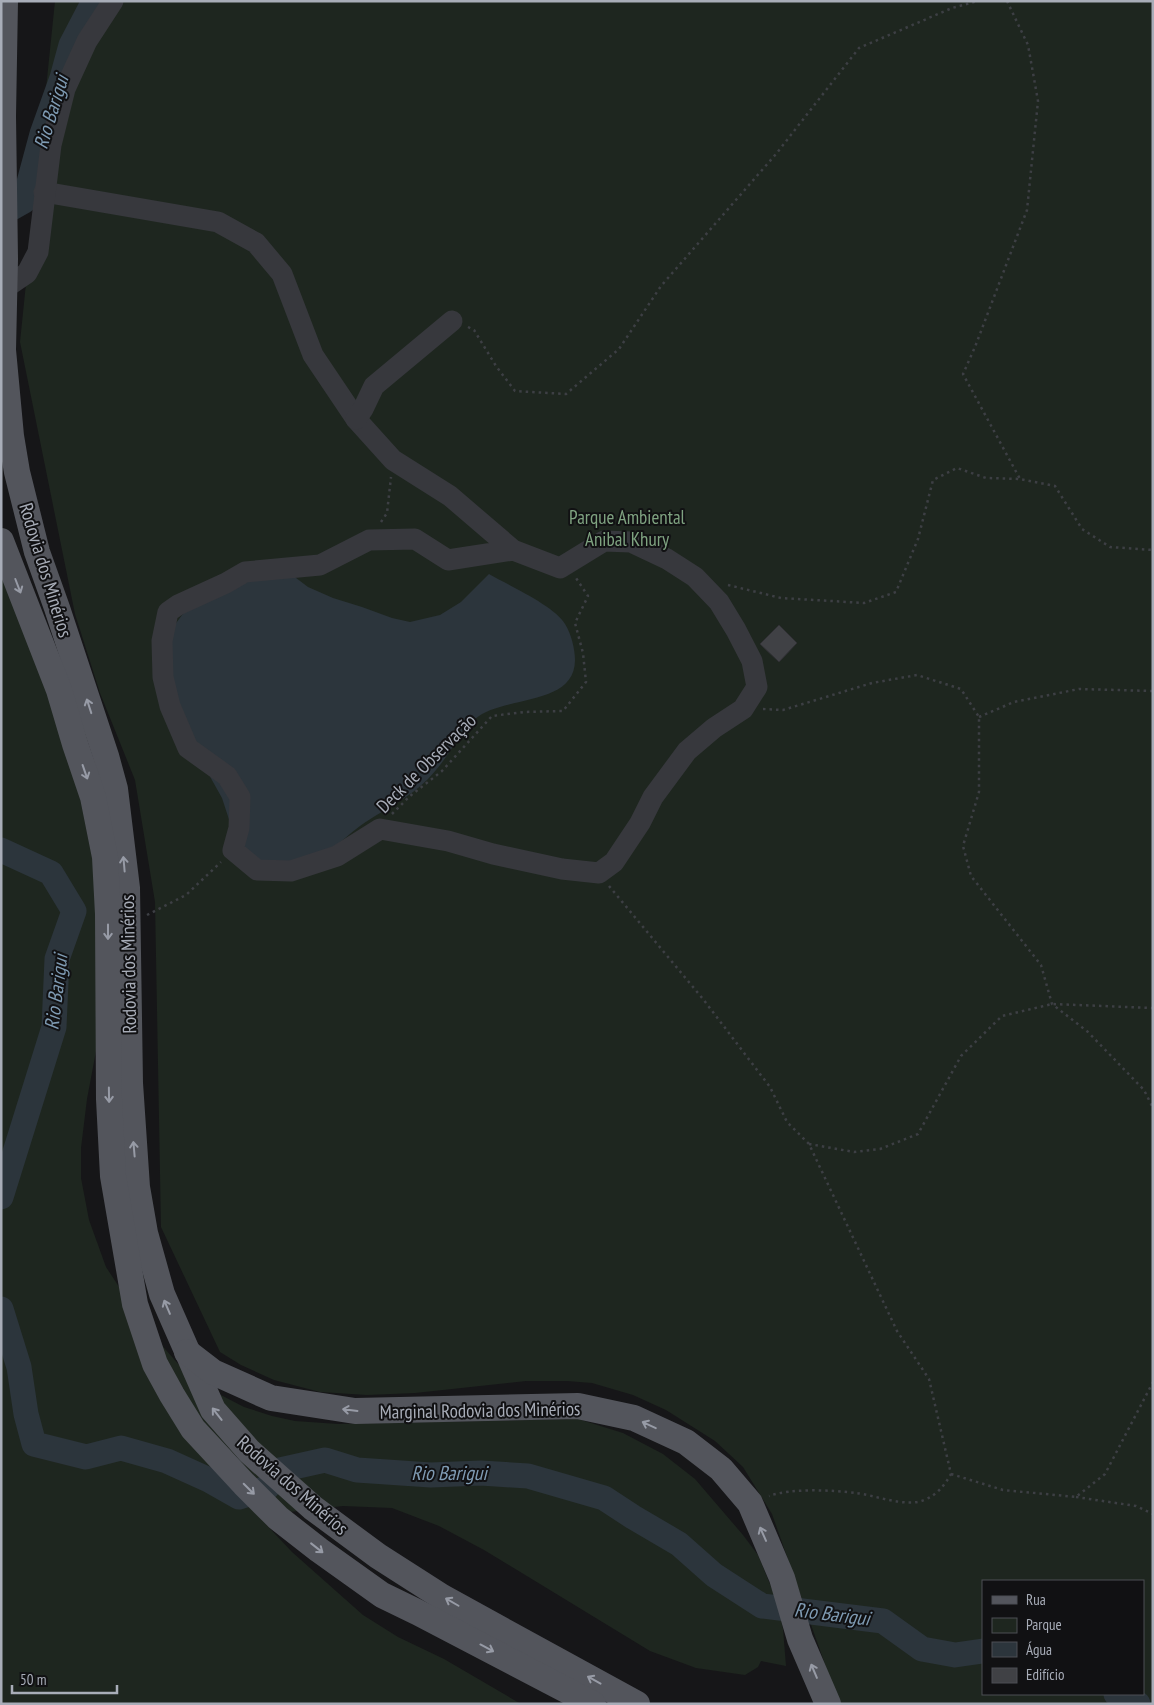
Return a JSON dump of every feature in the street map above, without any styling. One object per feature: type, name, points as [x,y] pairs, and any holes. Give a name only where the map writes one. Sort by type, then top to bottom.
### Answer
[{"type":"main road","name":"Rodovia dos Minérios","points":[[5,1],[3,116],[5,288],[3,350],[11,436],[17,472],[37,552],[111,773],[122,841],[128,926],[130,1083],[137,1186],[145,1233],[162,1294],[213,1410],[249,1451],[313,1508],[378,1556],[442,1597],[637,1704]]},
{"type":"main road","points":[[3,116],[18,1]]},
{"type":"main road","name":"Rodovia dos Minérios","points":[[1,541],[58,690],[94,797],[105,857],[108,914],[109,1099],[113,1176],[135,1304],[155,1364],[193,1429],[278,1518],[352,1575],[382,1595],[426,1616],[593,1704]]},
{"type":"main road","name":"Marginal Rodovia dos Minérios","points":[[187,1352],[213,1372],[271,1398],[355,1411],[578,1406],[634,1418],[686,1442],[722,1470],[750,1503],[782,1578],[800,1639],[828,1704]]},
{"type":"street","points":[[5,288],[27,273],[38,252],[51,145],[65,90],[87,41],[113,1]]},
{"type":"street","points":[[44,192],[218,222],[256,243],[282,274],[313,355],[356,419],[393,460],[450,496],[513,550],[560,568],[604,541],[631,542],[667,560],[695,577],[719,602],[752,661],[757,688],[743,709],[714,728],[687,750],[653,796],[640,824],[614,862],[598,874],[562,869],[494,854],[448,841],[380,829],[337,856],[290,872],[257,870],[233,850],[239,828],[240,797],[227,776],[188,748],[170,706],[163,677],[162,641],[168,612],[178,605],[226,583],[244,572],[320,564],[369,540],[415,539],[448,560],[513,550]]},
{"type":"street","points":[[356,419],[374,386],[452,321]]},
{"type":"path","points":[[452,321],[474,330],[496,366],[515,391],[566,394],[619,349],[661,286],[776,154],[859,48],[952,8],[978,1]]},
{"type":"path","points":[[1006,1],[1028,45],[1038,101],[1026,210],[963,374],[1020,478]]},
{"type":"path","points":[[369,540],[387,513],[393,460]]},
{"type":"path","points":[[724,584],[781,598],[864,604],[896,592],[918,539],[933,480],[957,468],[986,478],[1020,478],[1055,486],[1082,529],[1110,547],[1153,550]]},
{"type":"path","name":"Deck de Observação","points":[[380,829],[393,812],[442,772],[492,716],[524,712],[563,711],[586,682],[583,653],[576,623],[588,596],[576,578],[560,568]]},
{"type":"path","points":[[743,709],[783,710],[872,684],[917,674],[961,689],[979,717],[979,792],[963,846],[971,876],[1041,965],[1052,1004],[1088,1032],[1144,1090],[1153,1108]]},
{"type":"path","points":[[979,717],[1014,702],[1079,689],[1153,691]]},
{"type":"path","points":[[128,926],[186,895],[233,850]]},
{"type":"path","points":[[598,874],[703,999],[770,1087],[786,1122],[809,1144],[897,1331],[929,1379],[950,1474],[942,1489],[923,1501],[899,1502],[857,1493],[811,1490],[773,1495],[750,1503]]},
{"type":"path","points":[[809,1144],[854,1152],[880,1148],[918,1134],[961,1056],[1002,1016],[1052,1004],[1153,1008]]},
{"type":"path","points":[[1076,1497],[1105,1474],[1153,1382]]},
{"type":"path","points":[[950,1474],[1003,1490],[1076,1497],[1136,1506],[1153,1514]]},
{"type":"green space","name":"Parque Ambiental Anibal Khury","points":[[55,1],[1153,1],[1153,1704],[839,1704],[772,1514],[743,1467],[715,1441],[666,1410],[633,1395],[592,1383],[567,1381],[526,1381],[415,1393],[367,1395],[320,1392],[274,1380],[241,1365],[220,1352],[161,1227],[155,902],[135,780],[100,693],[75,614],[20,342]]},
{"type":"green space","points":[[1,563],[73,762],[107,900],[103,1014],[87,1099],[81,1148],[81,1178],[89,1220],[106,1267],[144,1325],[180,1366],[217,1393],[244,1407],[272,1416],[295,1421],[338,1424],[578,1419],[623,1433],[663,1454],[695,1479],[758,1555],[777,1601],[783,1629],[786,1666],[761,1661],[758,1667],[745,1675],[696,1668],[650,1651],[484,1550],[439,1526],[392,1508],[343,1506],[272,1514],[260,1518],[292,1552],[363,1615],[398,1637],[444,1659],[521,1704],[1,1704]]},
{"type":"water","points":[[271,559],[308,587],[333,598],[392,618],[410,622],[440,615],[461,602],[489,574],[542,603],[560,617],[571,636],[575,660],[572,675],[563,686],[550,693],[502,706],[475,719],[428,779],[400,801],[360,826],[329,850],[320,855],[305,859],[257,867],[237,844],[222,798],[156,680],[168,634],[188,607],[236,573]]},
{"type":"building","points":[[779,625],[797,643],[779,662],[760,644]]},
{"type":"waterway","name":"Rio Barigui","points":[[1,214],[24,201],[42,134],[62,78],[71,45],[94,1]]},
{"type":"waterway","name":"Rio Barigui","points":[[1,850],[51,873],[74,911],[57,959],[54,1027],[1,1197]]},
{"type":"waterway","name":"Rio Barigui","points":[[1,1309],[19,1367],[26,1414],[34,1444],[86,1457],[121,1448],[167,1461],[209,1480],[239,1497],[267,1488],[280,1470],[325,1460],[357,1470],[431,1475],[481,1473],[528,1476],[604,1498],[679,1544],[714,1575],[762,1606],[883,1621],[922,1649],[955,1655],[982,1651]]},
{"type":"waterway","name":"Rio Barigui","points":[[1118,1695],[1138,1704]]}]
